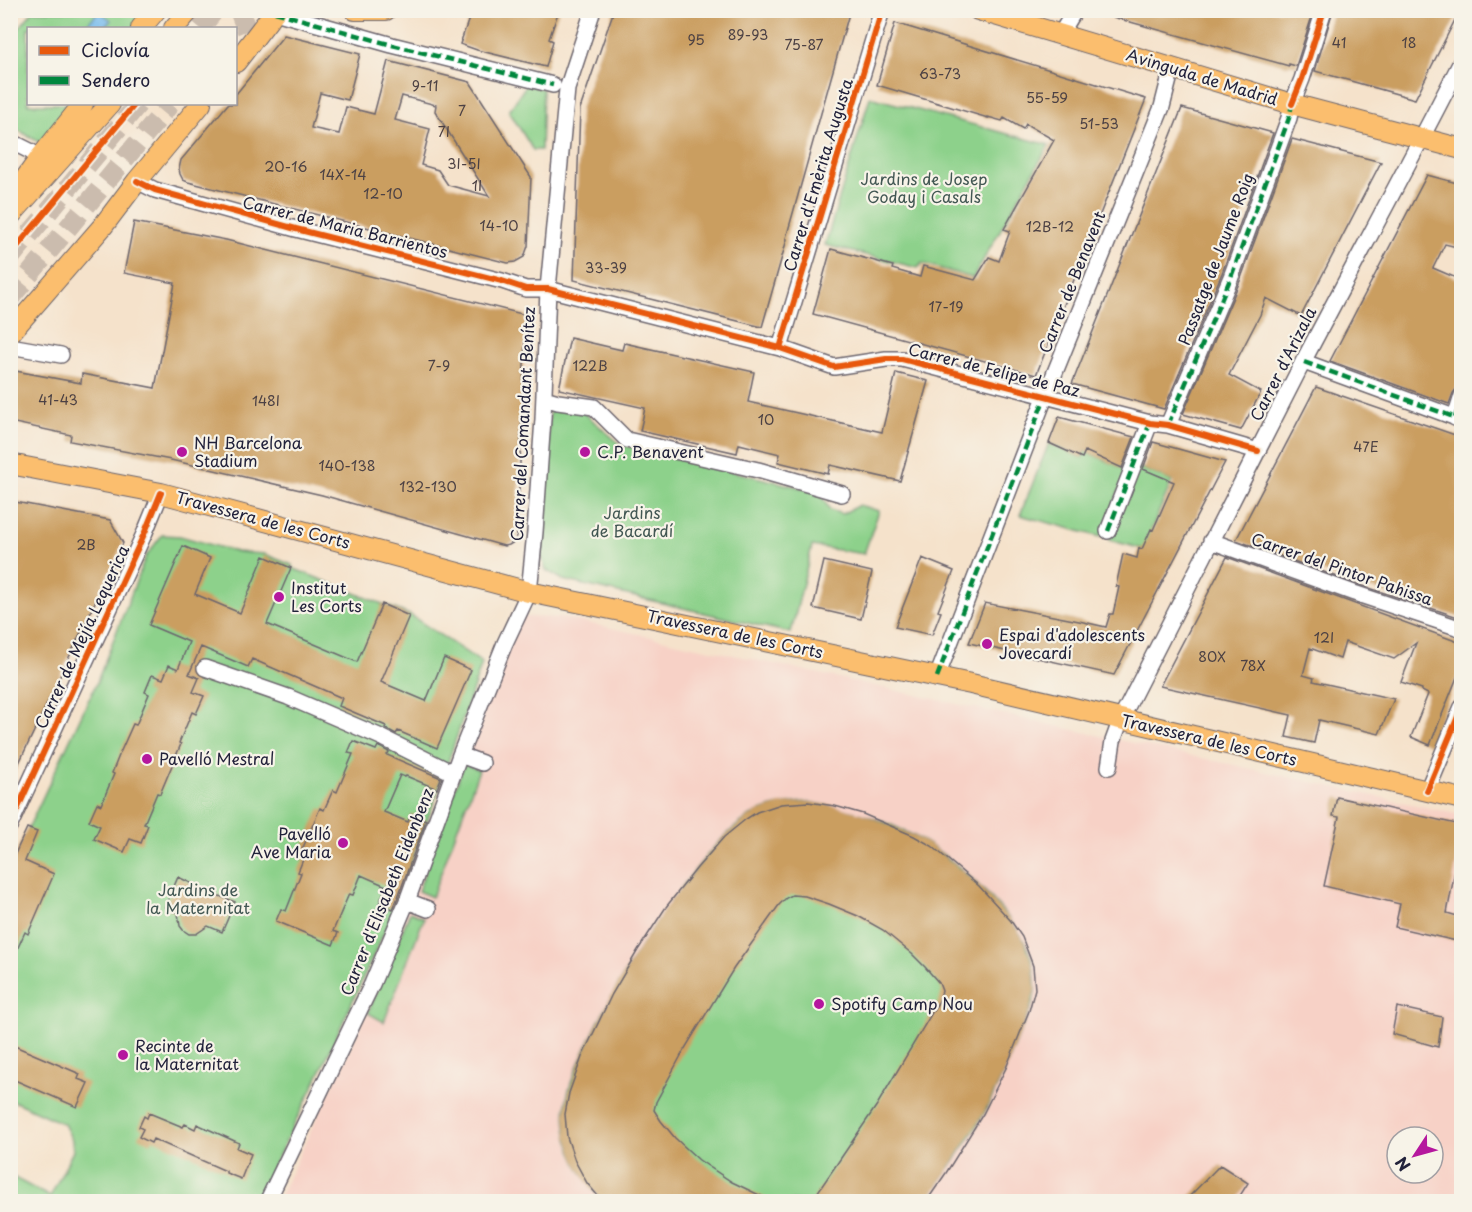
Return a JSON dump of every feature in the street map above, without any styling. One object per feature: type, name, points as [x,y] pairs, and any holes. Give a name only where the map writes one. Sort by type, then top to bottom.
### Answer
[{"type":"main road","points":[[142,27],[156,10]]},
{"type":"main road","points":[[355,10],[386,10]]},
{"type":"main road","name":"Avinguda de Madrid","points":[[978,10],[1292,104],[1461,149]]},
{"type":"main road","points":[[237,61],[276,11]]},
{"type":"main road","points":[[175,27],[188,12]]},
{"type":"main road","points":[[10,200],[82,105]]},
{"type":"main road","points":[[10,216],[109,105]]},
{"type":"main road","points":[[10,333],[103,226],[200,105]]},
{"type":"main road","name":"Travessera de les Corts","points":[[10,464],[161,493],[529,592],[937,676],[1461,798]]},
{"type":"street","name":"Carrer del Comandant Benítez","points":[[529,592],[544,398],[548,289],[567,88],[593,10]]},
{"type":"street","name":"Carrer d'Emèrita Augusta","points":[[780,348],[882,10]]},
{"type":"street","points":[[1060,35],[1076,10]]},
{"type":"street","name":"Passatge de Jaume Roig","points":[[1168,425],[1231,277],[1289,118],[1324,10]]},
{"type":"street","points":[[276,11],[392,45],[553,85]]},
{"type":"street","name":"Carrer d'Arizala","points":[[1108,768],[1113,741],[1121,719],[1461,60]]},
{"type":"street","name":"Carrer de Benavent","points":[[937,676],[1045,397],[1162,107],[1172,68]]},
{"type":"street","points":[[10,141],[40,158]]},
{"type":"street","name":"Carrer de Maria Barrientos","points":[[138,181],[155,190],[296,229],[526,289],[548,289]]},
{"type":"street","name":"Carrer de Felipe de Paz","points":[[548,289],[780,348],[834,367],[886,359],[902,359],[1045,397],[1150,423],[1168,425],[1258,451]]},
{"type":"street","points":[[10,345],[62,355]]},
{"type":"street","points":[[1304,362],[1458,419],[1461,396]]},
{"type":"street","points":[[544,398],[594,407],[627,440],[758,470],[842,494]]},
{"type":"street","points":[[1108,531],[1150,423]]},
{"type":"street","name":"Carrer de Mejía Lequerica","points":[[10,825],[161,493]]},
{"type":"street","name":"Carrer del Pintor Pahissa","points":[[1211,541],[1461,629]]},
{"type":"street","name":"Carrer d'Elisabeth Eidenbenz","points":[[267,1202],[372,984],[407,901],[460,755],[505,643],[529,592]]},
{"type":"street","points":[[205,668],[288,697],[381,737],[453,773]]},
{"type":"street","points":[[1427,791],[1461,707]]},
{"type":"street","points":[[460,755],[482,763]]},
{"type":"street","points":[[407,901],[428,909]]},
{"type":"shaded area","points":[[520,617],[565,618],[1461,815],[1461,1201],[277,1202],[365,1017],[513,620]]},
{"type":"green space","points":[[33,11],[148,11],[135,27],[27,27],[27,105],[74,105],[44,145],[11,126],[11,38]]},
{"type":"green space","points":[[526,85],[543,89],[541,150],[533,150],[509,111]]},
{"type":"green space","name":"Jardins de Josep Goday i Casals","points":[[870,97],[1049,145],[973,278],[922,263],[918,268],[825,245]]},
{"type":"green space","name":"Jardins de Bacardí","points":[[550,408],[583,412],[621,445],[819,492],[830,510],[842,514],[859,505],[879,511],[864,554],[812,546],[791,633],[563,580],[546,570],[540,553]]},
{"type":"green space","points":[[1049,443],[1082,458],[1085,451],[1127,470],[1101,537],[1020,515]]},
{"type":"green space","points":[[1136,466],[1172,481],[1143,549],[1109,540]]},
{"type":"green space","name":"Jardins de la Maternitat","points":[[162,535],[180,536],[237,552],[264,554],[292,565],[292,568],[410,615],[482,663],[393,913],[316,1081],[256,1201],[11,1201],[11,1176],[50,1197],[73,1151],[72,1140],[64,1124],[11,1100],[11,865],[97,682],[146,556]]},
{"type":"green space","points":[[464,764],[479,770],[432,897],[418,891]]},
{"type":"green space","name":"Spotify Camp Nou","points":[[808,802],[836,807],[877,819],[930,845],[959,867],[988,894],[1021,936],[1030,954],[1035,994],[1007,1065],[984,1114],[926,1201],[603,1202],[576,1162],[568,1141],[565,1116],[567,1096],[573,1076],[600,1018],[634,957],[660,918],[693,872],[722,839],[738,824],[761,811],[784,804]]},
{"type":"green space","points":[[410,912],[424,918],[384,1022],[368,1013]]},
{"type":"water","points":[[99,11],[111,20],[105,27],[85,27]]},
{"type":"building","points":[[472,10],[559,10],[549,39],[553,41],[546,67],[460,44]]},
{"type":"building","points":[[614,10],[850,10],[762,327],[574,280],[580,109]]},
{"type":"building","points":[[1106,10],[1314,10],[1296,66],[1289,64],[1289,66],[1105,15]]},
{"type":"building","points":[[1333,10],[1460,10],[1415,99],[1315,71]]},
{"type":"building","points":[[895,23],[1146,99],[1036,375],[813,314],[831,249],[893,266],[892,269],[920,277],[923,266],[975,280],[989,257],[999,261],[1010,231],[1004,229],[1054,140],[1026,124],[1023,129],[1004,118],[1002,121],[988,118],[877,85]]},
{"type":"building","points":[[284,35],[360,54],[348,100],[320,93],[311,128],[339,134],[346,107],[374,114],[388,61],[470,82],[531,177],[528,246],[524,257],[508,263],[188,182],[183,180],[180,174],[181,160],[227,105],[237,105],[237,93]],"holes":[[[402,96],[436,105],[435,111],[489,196],[448,185],[438,170],[421,165],[430,129],[395,120]]]},
{"type":"building","points":[[1182,108],[1273,133],[1222,273],[1164,409],[1072,384]]},
{"type":"building","points":[[1292,139],[1381,162],[1301,316],[1266,298],[1260,315],[1229,375],[1261,392],[1241,430],[1183,414],[1240,281]]},
{"type":"building","points":[[1427,175],[1461,184],[1461,248],[1445,244],[1433,268],[1461,280],[1461,373],[1449,404],[1330,361]]},
{"type":"building","points":[[134,222],[226,240],[526,315],[517,536],[514,542],[504,546],[322,495],[171,460],[70,441],[71,435],[10,422],[10,370],[81,383],[82,374],[155,388],[175,283],[124,273]]},
{"type":"building","points":[[570,338],[622,350],[624,343],[754,372],[748,402],[882,432],[896,373],[928,381],[900,481],[830,465],[828,474],[778,462],[780,454],[739,444],[737,453],[640,431],[645,408],[559,389]]},
{"type":"building","points":[[1316,387],[1461,437],[1461,618],[1357,584],[1236,540]]},
{"type":"building","points":[[1059,417],[1134,437],[1122,468],[1085,451],[1082,458],[1049,443]]},
{"type":"building","points":[[1153,442],[1225,462],[1114,675],[969,643],[985,603],[1106,627],[1110,614],[1113,614],[1123,554],[1137,558],[1139,548],[1142,549],[1151,529],[1153,530],[1174,482],[1143,469]]},
{"type":"building","points":[[10,501],[110,520],[123,543],[10,782]]},
{"type":"building","points":[[183,546],[210,558],[195,594],[240,613],[264,556],[291,568],[267,624],[357,662],[382,604],[409,616],[381,682],[426,701],[444,658],[471,670],[437,748],[398,731],[396,734],[385,728],[386,726],[339,706],[342,698],[252,659],[248,667],[201,647],[189,674],[199,678],[193,692],[204,696],[196,714],[192,712],[160,794],[157,793],[144,824],[148,825],[141,843],[130,839],[124,852],[94,839],[100,826],[89,821],[97,803],[101,805],[120,753],[133,724],[136,725],[149,694],[145,692],[152,675],[163,679],[169,665],[178,669],[189,642],[149,625]]},
{"type":"building","points":[[1227,557],[1461,643],[1461,667],[1430,745],[1411,737],[1428,694],[1422,689],[1401,682],[1416,643],[1394,659],[1345,642],[1340,659],[1310,648],[1303,675],[1314,678],[1313,681],[1394,699],[1379,734],[1319,720],[1314,743],[1286,737],[1291,715],[1160,686]]},
{"type":"building","points":[[922,558],[954,571],[938,611],[941,612],[932,635],[895,627]]},
{"type":"building","points":[[824,561],[872,572],[861,619],[813,608]]},
{"type":"building","points":[[353,741],[376,750],[378,746],[389,752],[387,755],[441,778],[437,789],[400,775],[384,812],[408,822],[411,814],[426,820],[398,897],[393,909],[379,904],[386,886],[361,875],[353,895],[349,894],[333,931],[338,933],[333,945],[276,921],[281,909],[286,911],[301,873],[298,872],[306,852],[302,850],[320,808],[324,810],[333,790],[337,792],[353,754],[348,753]]},
{"type":"building","points":[[1337,797],[1461,825],[1461,856],[1458,855],[1447,913],[1461,917],[1461,942],[1395,927],[1400,904],[1324,886],[1339,817],[1333,816]]},
{"type":"building","name":"Spotify Camp Nou","points":[[808,802],[835,806],[863,814],[932,846],[979,886],[1011,921],[1022,937],[1033,966],[1035,989],[1029,1011],[1006,1068],[983,1114],[926,1202],[811,1202],[877,1105],[939,1001],[942,991],[939,983],[925,967],[883,930],[829,904],[805,896],[792,895],[779,905],[734,968],[684,1050],[654,1110],[675,1138],[699,1160],[732,1182],[774,1202],[603,1202],[587,1183],[575,1161],[567,1137],[565,1114],[569,1093],[582,1057],[612,994],[666,907],[724,837],[757,812],[781,804]]},
{"type":"building","points":[[27,828],[37,832],[25,861],[54,874],[28,934],[25,932],[10,965],[10,855],[14,856]]},
{"type":"building","points":[[178,877],[194,886],[235,902],[222,932],[208,926],[196,934],[189,934],[183,930],[178,913],[165,907]]},
{"type":"building","points":[[1397,1007],[1442,1017],[1438,1047],[1392,1034]]},
{"type":"building","points":[[10,1044],[80,1074],[78,1079],[88,1083],[77,1107],[10,1078]]},
{"type":"building","points":[[149,1113],[183,1127],[185,1124],[195,1129],[197,1124],[239,1143],[237,1148],[251,1154],[241,1179],[153,1139],[151,1143],[139,1137],[143,1129],[139,1127],[144,1116],[147,1118]]},
{"type":"building","points":[[1220,1165],[1248,1183],[1236,1202],[1184,1202]]},
{"type":"tunnel","points":[[201,27],[215,10]]},
{"type":"tunnel","points":[[234,25],[277,10]]},
{"type":"tunnel","points":[[10,258],[137,105]]},
{"type":"tunnel","points":[[10,298],[169,105]]},
{"type":"marked path","points":[[275,12],[392,45],[553,85]]},
{"type":"marked path","points":[[1168,425],[1231,277],[1289,118],[1293,100]]},
{"type":"marked path","points":[[1304,362],[1462,420]]},
{"type":"marked path","points":[[1455,418],[1462,396]]},
{"type":"marked path","points":[[937,677],[1045,397]]},
{"type":"marked path","points":[[1108,531],[1150,423]]},
{"type":"cycle path","points":[[780,348],[882,10]]},
{"type":"cycle path","points":[[1292,104],[1324,10]]},
{"type":"cycle path","points":[[10,255],[134,105]]},
{"type":"cycle path","points":[[137,181],[155,190],[296,229],[526,289],[548,289],[780,348],[834,367],[886,359],[902,359],[1150,423],[1168,425],[1258,451]]},
{"type":"cycle path","points":[[10,825],[161,493]]},
{"type":"cycle path","points":[[1427,791],[1462,707]]},
{"type":"place","name":"NH Barcelona Stadium","points":[[182,452]]},
{"type":"place","name":"C.P. Benavent","points":[[585,452]]},
{"type":"place","name":"Institut Les Corts","points":[[279,597]]},
{"type":"place","name":"Espai d'adolescents Jovecardí","points":[[987,644]]},
{"type":"place","name":"Pavelló Mestral","points":[[147,759]]},
{"type":"place","name":"Pavelló Ave Maria","points":[[343,843]]},
{"type":"place","name":"Spotify Camp Nou","points":[[819,1004]]},
{"type":"place","name":"Recinte de la Maternitat","points":[[123,1055]]}]
